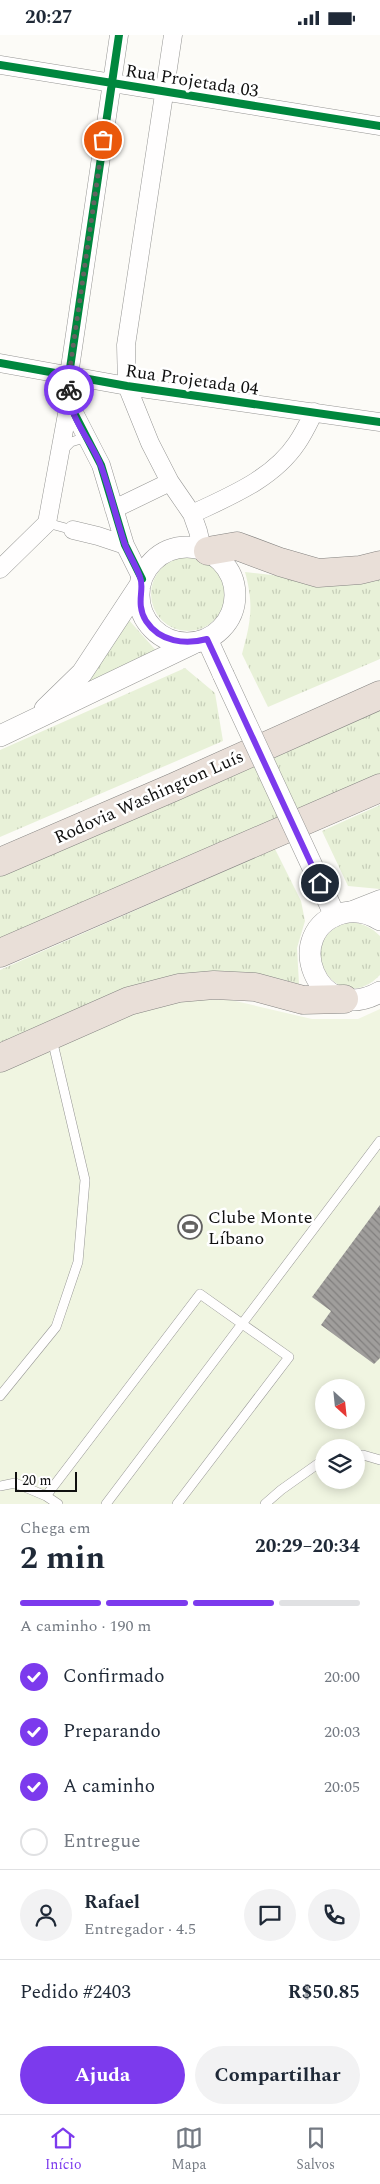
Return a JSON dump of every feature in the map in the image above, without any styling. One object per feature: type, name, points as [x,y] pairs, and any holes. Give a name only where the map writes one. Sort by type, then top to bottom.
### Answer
[{"type":"highway","points":[[205,550],[237,546],[280,562],[318,573],[360,570],[380,565]]},
{"type":"highway","name":"Rodovia Washington Luís","points":[[0,862],[380,695]]},
{"type":"highway","points":[[0,953],[380,788]]},
{"type":"highway","points":[[0,1058],[129,1001],[179,988],[214,985],[256,987],[303,1000],[344,999]]},
{"type":"street","points":[[0,569],[47,523],[68,403],[69,375],[119,35]]},
{"type":"street","points":[[173,35],[126,345],[127,386],[150,443],[170,482],[192,514],[205,550]]},
{"type":"street","name":"Rua Projetada 03","points":[[0,65],[380,126]]},
{"type":"street","name":"Rua Projetada 04","points":[[0,363],[127,386],[380,422]]},
{"type":"street","points":[[68,403],[101,465],[125,545],[141,582],[140,603],[146,621],[159,634],[176,642],[200,641]]},
{"type":"street","points":[[192,514],[237,492],[276,467],[297,443],[314,412]]},
{"type":"street","points":[[114,509],[170,482]]},
{"type":"street","points":[[73,530],[125,545]]},
{"type":"street","points":[[0,736],[34,721],[220,630],[230,618],[235,603],[236,588],[231,573],[222,560],[205,550],[180,547],[159,555],[149,566],[141,582],[82,673],[34,721]]},
{"type":"street","points":[[200,641],[223,673],[320,883],[341,914]]},
{"type":"street","points":[[380,899],[341,914],[321,926],[311,944],[310,964],[318,983],[325,990],[344,999],[362,999],[380,992]]},
{"type":"street","points":[[341,914],[364,913],[380,920]]},
{"type":"lane","points":[[59,454],[70,443],[87,437]]},
{"type":"lane","points":[[47,523],[73,530]]},
{"type":"lane","points":[[0,1396],[56,1327],[78,1262],[85,1180],[52,1036]]},
{"type":"lane","points":[[106,1504],[243,1325],[380,1141]]},
{"type":"lane","points":[[46,1496],[200,1294],[289,1357],[177,1504]]},
{"type":"lane","points":[[365,1456],[380,1460]]},
{"type":"lane","points":[[265,1504],[315,1466]]},
{"type":"lane","points":[[0,1486],[14,1483],[46,1496],[58,1504]]},
{"type":"green space","points":[[188,557],[202,560],[214,568],[222,580],[225,594],[222,608],[214,620],[202,628],[188,631],[174,628],[162,620],[154,608],[151,594],[154,580],[162,568],[174,560]]},
{"type":"green space","points":[[245,572],[336,582],[380,577],[380,659],[268,707],[242,654],[248,632],[250,613],[250,594]]},
{"type":"green space","points":[[128,619],[160,655],[78,695]]},
{"type":"green space","points":[[185,668],[215,693],[223,741],[0,837],[0,750]]},
{"type":"green space","points":[[380,708],[380,775],[0,941],[0,872]]},
{"type":"green space","points":[[380,805],[380,889],[348,886],[322,831]]},
{"type":"green space","points":[[275,849],[301,901],[305,921],[297,948],[299,984],[277,978],[224,971],[171,979],[0,1045],[0,970]]},
{"type":"green space","points":[[351,922],[367,926],[380,936],[380,975],[364,987],[348,988],[335,982],[325,971],[321,957],[323,943],[332,930]]},
{"type":"green space","name":"Clube Monte Líbano","points":[[189,999],[231,1000],[312,1019],[358,1019],[380,1009],[380,1504],[0,1504],[0,1067],[106,1021]]},
{"type":"building","points":[[380,1205],[380,1358],[374,1364],[321,1325],[331,1311],[312,1297]]},
{"type":"cycle path","points":[[119,35],[69,375],[69,403],[101,465],[125,545],[142,579]]},
{"type":"cycle path","points":[[0,65],[380,126]]},
{"type":"cycle path","points":[[0,363],[127,386],[380,422]]},
{"type":"way so far","points":[[69,390],[69,375],[103,140]]},
{"type":"place","name":"Clube Monte Líbano","points":[[190,1227]]},
{"type":"route","points":[[69,390],[68,403],[101,465],[125,545],[142,579],[140,603],[146,621],[159,634],[176,642],[194,643],[207,639],[320,883]]}]
